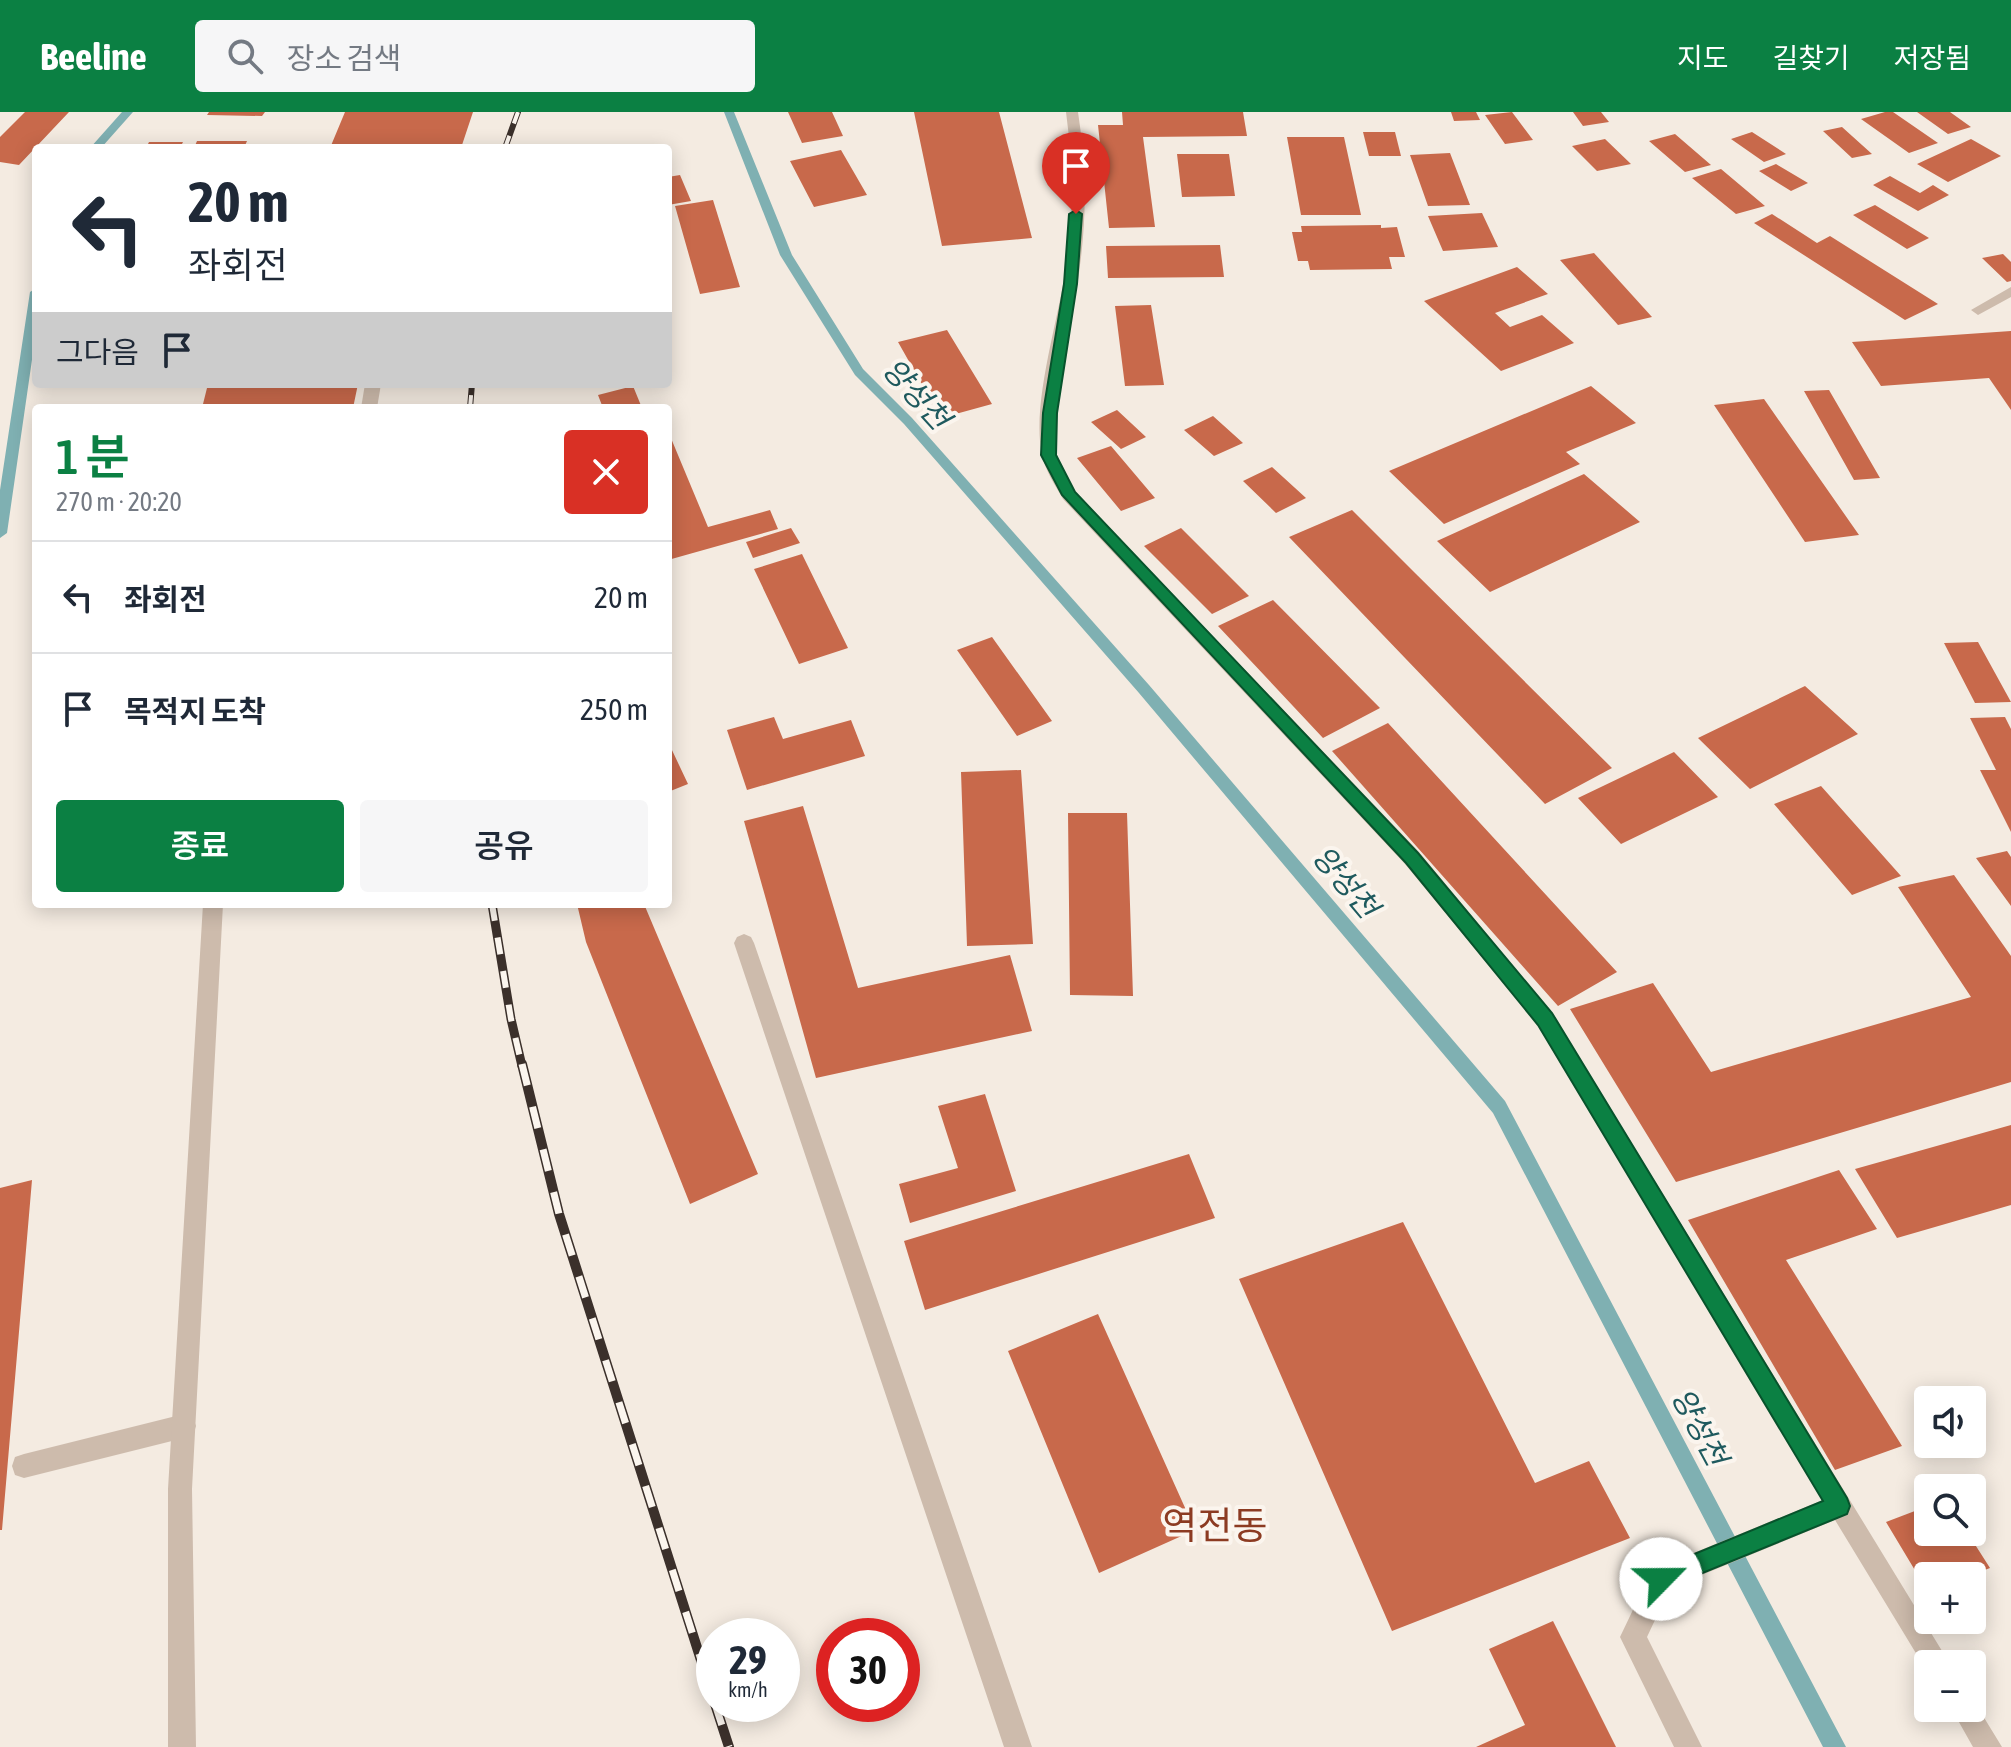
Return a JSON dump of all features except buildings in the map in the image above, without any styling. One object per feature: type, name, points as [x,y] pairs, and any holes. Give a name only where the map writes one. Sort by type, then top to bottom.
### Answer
[{"type":"street","points":[[1072,112],[1076,135],[1076,214],[1071,284],[1050,413],[1049,455],[1069,495],[1412,858],[1545,1019],[1928,1650]]},
{"type":"street","points":[[1978,310],[2011,291]]},
{"type":"street","points":[[182,1747],[180,1489],[213,908]]},
{"type":"street","points":[[744,943],[1018,1747]]},
{"type":"street","points":[[24,1466],[184,1426]]},
{"type":"street","points":[[1688,1747],[1633,1637],[1661,1579],[1786,1525],[1839,1506]]},
{"type":"street","points":[[1973,1722],[1988,1747]]},
{"type":"waterway","points":[[99,144],[128,112]]},
{"type":"waterway","name":"양성천","points":[[729,112],[786,255],[859,372],[908,421],[1144,689],[1499,1107],[1835,1747]]},
{"type":"waterway","points":[[0,533],[32,319]]},
{"type":"railway","points":[[506,144],[518,112]]},
{"type":"railway","points":[[470,404],[472,388]]},
{"type":"railway","points":[[493,908],[522,1066]]},
{"type":"railway","points":[[522,1064],[559,1214],[696,1644]]},
{"type":"railway","points":[[721,1722],[729,1747]]},
{"type":"district","name":"역전동","points":[[1215,1526]]},
{"type":"route","points":[[1076,214],[1071,284],[1050,413],[1049,455],[1069,495],[1412,858],[1545,1019],[1839,1506],[1786,1525],[1661,1579]]}]
